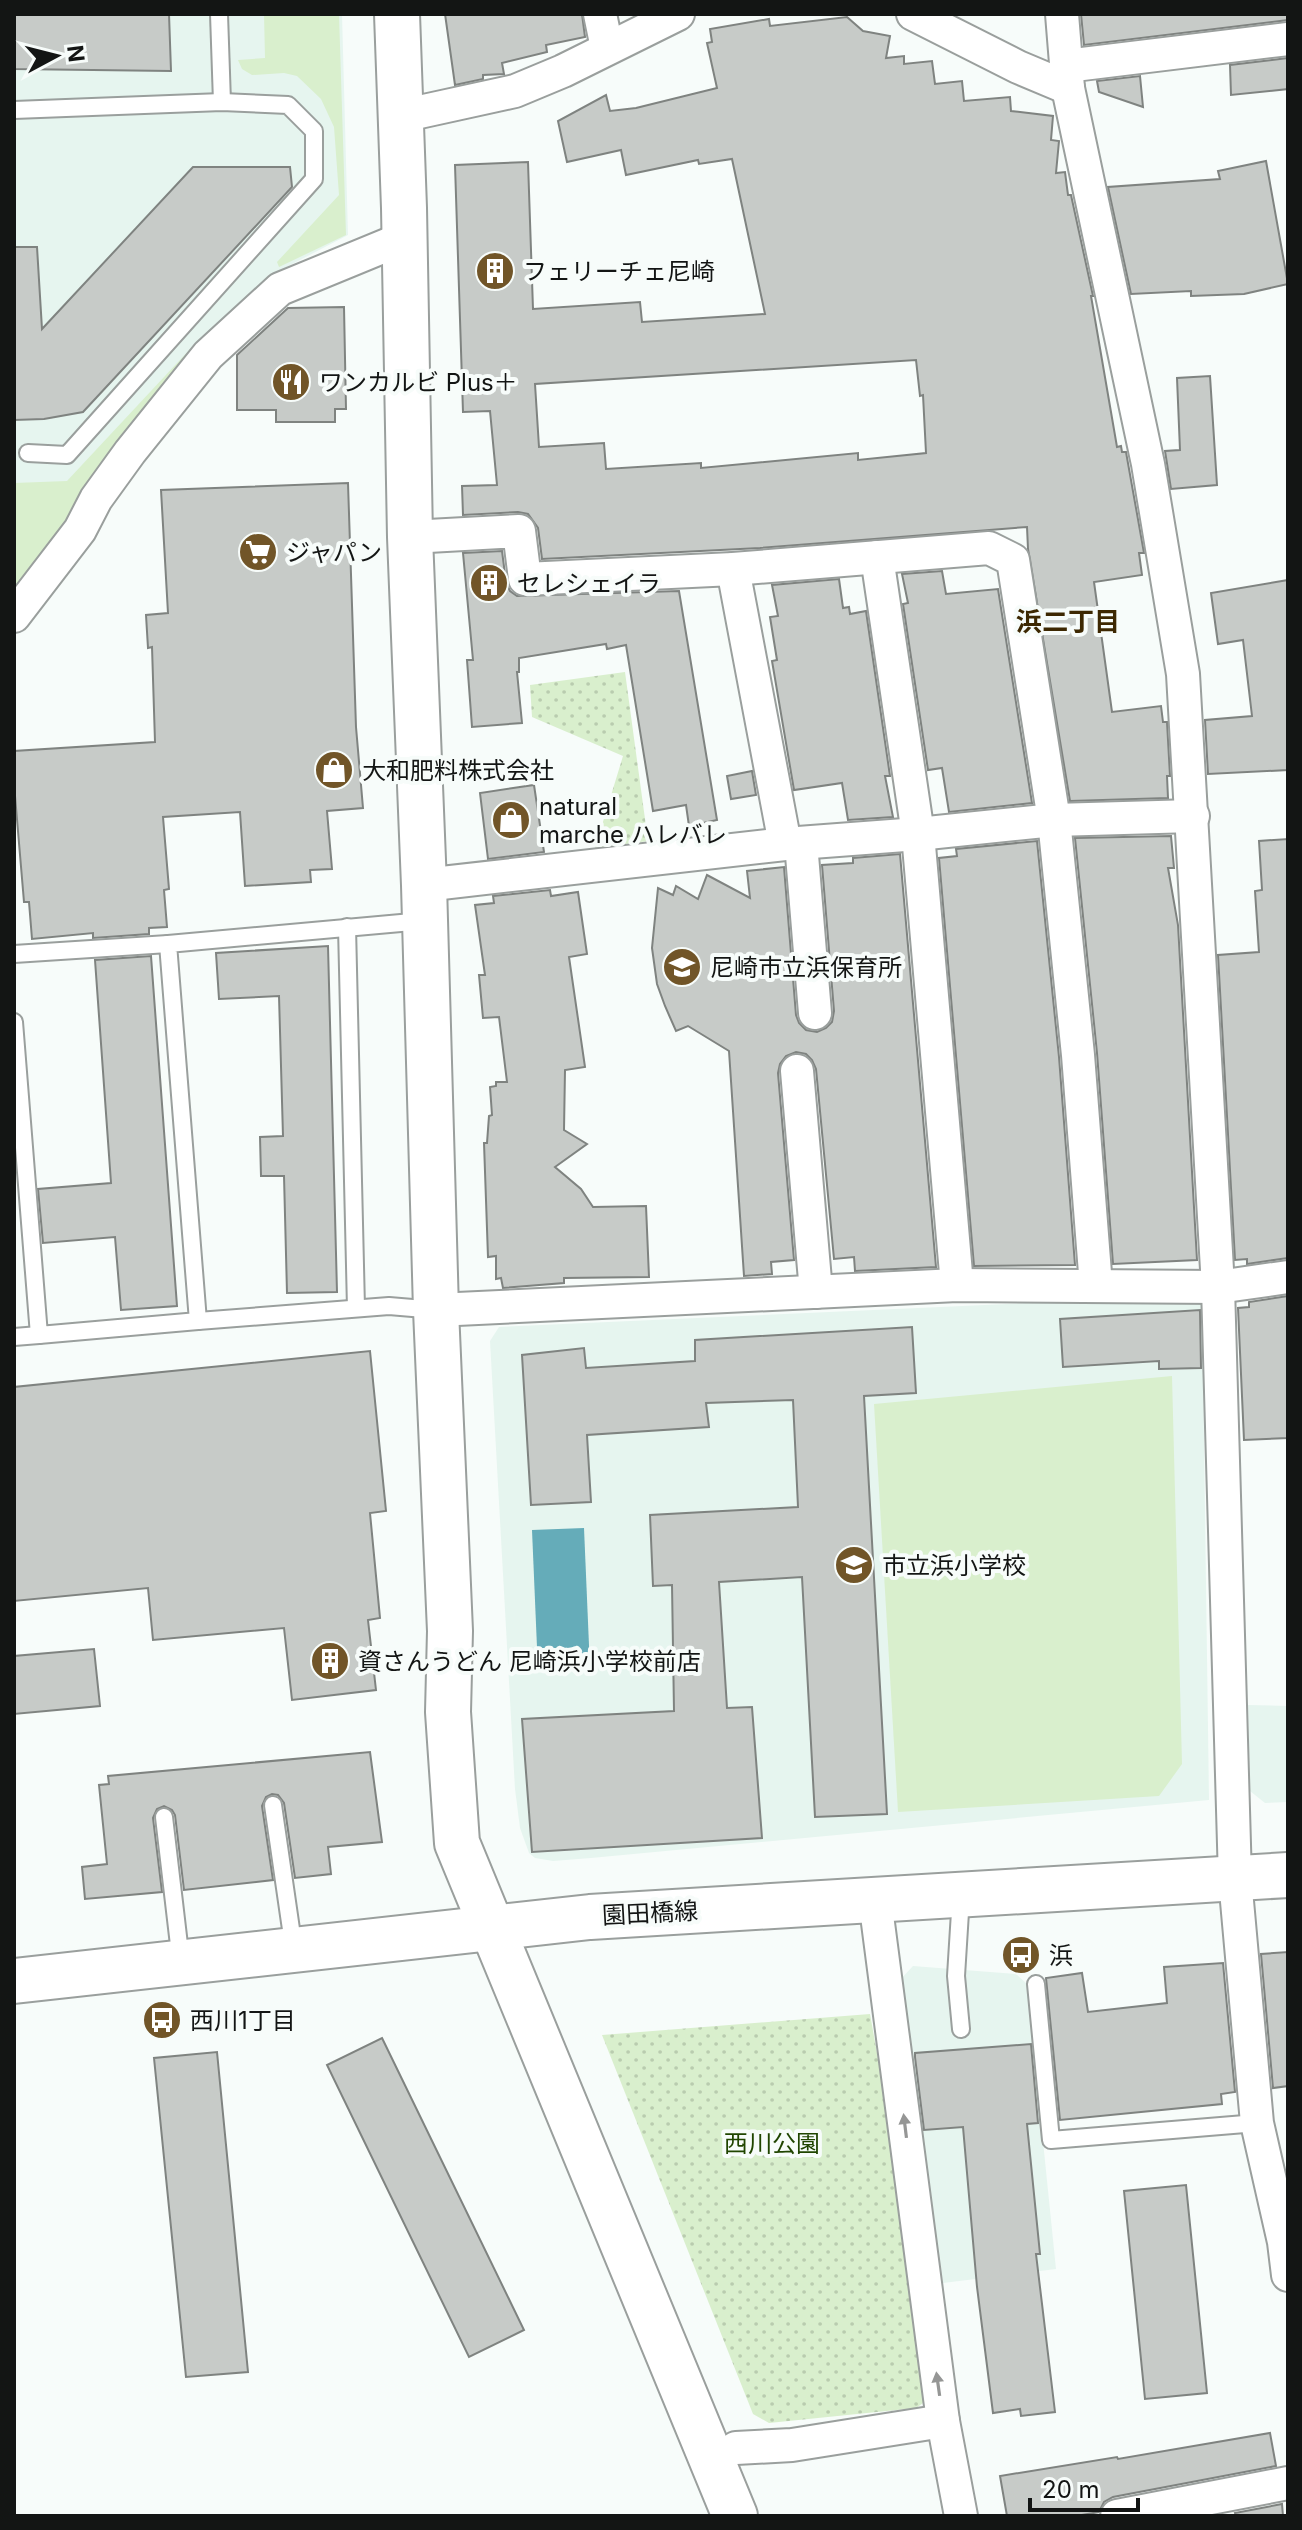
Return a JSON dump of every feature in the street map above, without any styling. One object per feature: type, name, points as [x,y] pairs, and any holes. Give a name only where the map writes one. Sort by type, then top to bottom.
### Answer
[{"type":"street","points":[[397,14],[410,537],[450,1631],[448,1712],[457,1843],[735,2516]]},
{"type":"street","points":[[600,14],[607,48]]},
{"type":"street","points":[[401,116],[515,91],[563,71],[678,14]]},
{"type":"street","points":[[913,14],[1018,67],[1067,77],[1288,39]]},
{"type":"street","points":[[1062,14],[1067,77],[1148,464],[1183,674],[1218,1287],[1235,1879],[1257,2123],[1286,2242],[1288,2275]]},
{"type":"street","points":[[14,616],[80,530],[96,499],[130,452],[208,355],[280,289],[404,238]]},
{"type":"street","points":[[410,537],[519,531],[525,579],[733,569],[989,548],[1013,560],[1054,820],[1078,1055],[1096,1286]]},
{"type":"street","points":[[877,557],[918,834],[957,1285]]},
{"type":"street","points":[[733,569],[793,843],[815,1013]]},
{"type":"street","points":[[425,903],[793,843],[1054,820],[1193,816]]},
{"type":"street","points":[[797,1071],[816,1292]]},
{"type":"street","points":[[436,1310],[957,1285],[1218,1287],[1288,1277]]},
{"type":"street","name":"園田橋線","points":[[14,1981],[590,1917],[1288,1875]]},
{"type":"street","points":[[875,1900],[943,2421],[961,2516]]},
{"type":"street","points":[[693,2411],[736,2448],[763,2516]]},
{"type":"street","points":[[736,2448],[792,2445],[943,2421]]},
{"type":"street","points":[[1117,2516],[1288,2483]]},
{"type":"lane","points":[[219,14],[222,102]]},
{"type":"lane","points":[[14,110],[222,102],[288,105],[314,131],[314,179],[67,455],[28,453]]},
{"type":"lane","points":[[14,954],[168,944],[347,927],[425,903]]},
{"type":"lane","points":[[347,927],[356,1308]]},
{"type":"lane","points":[[168,944],[198,1321]]},
{"type":"lane","points":[[14,1022],[39,1335]]},
{"type":"lane","points":[[14,1337],[356,1308],[389,1306],[436,1310]]},
{"type":"lane","points":[[273,1805],[294,1951]]},
{"type":"lane","points":[[164,1817],[181,1964]]},
{"type":"lane","points":[[961,1894],[956,1976],[961,2029]]},
{"type":"lane","points":[[1036,1984],[1051,2140],[1257,2123]]},
{"type":"shaded area","points":[[14,14],[342,14],[348,235],[275,273],[196,347],[81,492],[63,536],[14,596]]},
{"type":"shaded area","name":"市立浜小学校","points":[[1202,1295],[1209,1800],[553,1861],[535,1858],[529,1853],[520,1828],[515,1789],[490,1341],[499,1327]]},
{"type":"shaded area","points":[[1248,1705],[1288,1706],[1288,1802],[1265,1803],[1250,1791]]},
{"type":"shaded area","points":[[913,1966],[1016,1974],[1027,1984],[1056,2269],[943,2283],[915,2137],[898,1982]]},
{"type":"green space","points":[[264,14],[339,14],[346,235],[279,267],[277,262],[339,195],[334,127],[321,99],[297,76],[284,73],[252,75],[242,69],[238,60],[265,58]]},
{"type":"green space","points":[[193,346],[81,492],[63,536],[14,595],[14,483],[67,481]]},
{"type":"green space","points":[[625,672],[648,841],[595,848],[623,756],[532,717],[530,685]]},
{"type":"green space","points":[[1172,1376],[1182,1764],[1159,1796],[898,1812],[874,1404]]},
{"type":"green space","name":"西川公園","points":[[870,2014],[931,2354],[929,2399],[916,2408],[769,2423],[753,2414],[602,2035]]},
{"type":"water","points":[[584,1528],[590,1669],[538,1671],[532,1530]]},
{"type":"building","points":[[14,14],[169,14],[171,71],[14,69]]},
{"type":"building","points":[[445,14],[582,14],[585,37],[546,45],[547,52],[502,63],[504,74],[483,75],[483,79],[455,85]]},
{"type":"building","points":[[1081,14],[1288,14],[1288,20],[1084,45]]},
{"type":"building","points":[[847,17],[863,31],[890,36],[886,58],[904,56],[904,64],[932,61],[935,84],[962,81],[964,101],[1010,97],[1011,111],[1053,116],[1051,140],[1059,141],[1056,173],[1065,172],[1068,195],[1071,195],[1093,296],[1117,447],[1121,446],[1122,452],[1126,452],[1144,553],[1139,553],[1142,575],[1094,582],[1112,712],[1161,706],[1163,722],[1167,722],[1168,798],[1070,801],[1028,549],[1027,527],[760,548],[542,559],[538,528],[528,514],[463,515],[462,486],[497,485],[490,411],[463,412],[455,165],[528,162],[533,309],[640,302],[642,322],[765,314],[732,159],[699,164],[698,160],[626,175],[621,150],[567,162],[558,121],[606,95],[610,111],[636,108],[717,88],[707,43],[712,42],[710,29],[769,19],[770,26]],"holes":[[[916,360],[920,396],[923,395],[926,453],[858,460],[858,453],[701,468],[701,463],[606,469],[604,443],[539,447],[535,384]]]},
{"type":"building","points":[[1288,58],[1288,89],[1231,95],[1230,65]]},
{"type":"building","points":[[1140,76],[1143,107],[1099,92],[1097,81]]},
{"type":"building","points":[[1266,161],[1288,284],[1244,294],[1191,296],[1191,291],[1131,294],[1108,187],[1220,179],[1218,171]]},
{"type":"building","points":[[193,167],[290,167],[292,187],[83,412],[44,419],[14,420],[14,247],[37,247],[42,329]]},
{"type":"building","name":"ワンカルビ Plus＋","points":[[344,307],[346,409],[335,409],[335,422],[276,422],[276,410],[237,410],[237,355],[288,308]]},
{"type":"building","points":[[1210,376],[1217,485],[1171,489],[1165,451],[1180,450],[1177,378]]},
{"type":"building","points":[[348,483],[356,727],[363,808],[327,811],[332,869],[310,870],[311,882],[245,886],[240,812],[163,817],[169,889],[164,890],[167,927],[149,928],[149,934],[93,938],[93,933],[32,939],[29,902],[24,902],[14,751],[155,742],[152,647],[148,648],[146,615],[168,613],[161,490]]},
{"type":"building","points":[[502,551],[506,582],[510,591],[517,596],[679,591],[717,820],[689,826],[686,805],[653,811],[626,645],[607,649],[606,644],[519,658],[517,672],[522,723],[472,727],[467,660],[473,660],[463,553]]},
{"type":"building","points":[[942,571],[946,594],[998,589],[1032,803],[949,812],[942,768],[928,770],[903,604],[908,603],[902,574]]},
{"type":"building","points":[[839,579],[843,608],[849,607],[850,614],[866,611],[890,776],[885,776],[893,817],[848,820],[842,783],[794,790],[772,661],[777,660],[770,617],[778,616],[772,585]]},
{"type":"building","points":[[1288,580],[1288,770],[1208,774],[1205,720],[1252,716],[1243,640],[1218,644],[1211,593]]},
{"type":"building","points":[[752,771],[756,795],[731,799],[727,776]]},
{"type":"building","name":"natural marche ハレバレ","points":[[534,785],[544,852],[488,859],[480,793]]},
{"type":"building","points":[[1171,836],[1174,868],[1168,868],[1178,925],[1197,1260],[1113,1264],[1097,1053],[1075,838]]},
{"type":"building","points":[[1288,839],[1288,1258],[1247,1264],[1247,1259],[1235,1260],[1218,955],[1259,952],[1255,891],[1262,890],[1259,841]]},
{"type":"building","points":[[1037,841],[1059,1057],[1075,1265],[974,1266],[939,858],[957,856],[956,849]]},
{"type":"building","points":[[900,854],[936,1267],[855,1271],[854,1257],[834,1259],[816,1069],[806,1054],[796,1052],[786,1056],[778,1073],[794,1260],[771,1262],[772,1274],[744,1276],[729,1051],[688,1026],[676,1031],[665,1006],[657,984],[652,948],[658,888],[673,895],[676,886],[698,899],[707,875],[750,898],[747,871],[784,867],[796,1015],[806,1030],[817,1032],[832,1022],[834,1011],[822,865],[853,863],[853,858]]},
{"type":"building","points":[[550,890],[551,896],[578,892],[587,954],[569,957],[585,1067],[565,1070],[564,1130],[587,1144],[555,1167],[581,1189],[593,1207],[646,1206],[649,1277],[564,1278],[564,1283],[503,1288],[501,1278],[496,1279],[496,1256],[488,1257],[484,1143],[487,1143],[489,1116],[492,1115],[490,1087],[496,1086],[496,1082],[507,1082],[499,1017],[483,1018],[479,975],[485,975],[475,905],[494,903],[493,896]]},
{"type":"building","points":[[328,946],[337,1292],[287,1293],[284,1176],[261,1176],[260,1137],[283,1136],[279,996],[219,999],[216,953]]},
{"type":"building","points":[[151,956],[177,1306],[121,1310],[115,1237],[43,1243],[38,1189],[111,1183],[95,960]]},
{"type":"building","points":[[1288,1296],[1288,1438],[1244,1440],[1238,1308],[1249,1307],[1249,1302]]},
{"type":"building","points":[[1200,1310],[1201,1368],[1159,1369],[1159,1361],[1063,1367],[1060,1319]]},
{"type":"building","points":[[912,1327],[916,1393],[864,1396],[887,1814],[815,1817],[802,1577],[719,1582],[727,1708],[752,1707],[762,1838],[532,1852],[522,1719],[674,1711],[672,1585],[653,1586],[650,1515],[798,1507],[793,1400],[706,1403],[709,1427],[587,1435],[591,1502],[531,1505],[522,1355],[584,1348],[586,1368],[695,1361],[695,1340]]},
{"type":"building","points":[[370,1351],[386,1511],[370,1513],[380,1618],[368,1620],[376,1690],[292,1700],[284,1628],[153,1640],[148,1588],[14,1601],[14,1387]]},
{"type":"building","points":[[94,1649],[100,1706],[14,1714],[14,1656]]},
{"type":"building","points":[[370,1752],[382,1842],[328,1847],[331,1874],[295,1878],[284,1803],[278,1795],[272,1794],[266,1797],[262,1806],[273,1880],[184,1890],[175,1815],[164,1806],[157,1809],[153,1818],[162,1892],[85,1899],[82,1867],[107,1864],[99,1785],[109,1784],[108,1776]]},
{"type":"building","points":[[1288,1952],[1288,2086],[1273,2088],[1261,1954]]},
{"type":"building","points":[[1223,1963],[1235,2092],[1221,2094],[1222,2104],[1060,2120],[1046,1978],[1082,1973],[1088,2012],[1167,2003],[1164,1967]]},
{"type":"building","points":[[382,2038],[524,2330],[469,2357],[327,2065]]},
{"type":"building","points":[[1031,2044],[1038,2123],[1027,2124],[1040,2254],[1036,2254],[1055,2412],[1021,2416],[1020,2409],[993,2413],[977,2287],[963,2127],[924,2130],[915,2053]]},
{"type":"building","points":[[217,2052],[248,2372],[186,2377],[154,2058]]},
{"type":"building","points":[[1186,2185],[1207,2393],[1145,2399],[1124,2191]]},
{"type":"building","points":[[1270,2433],[1276,2466],[1113,2497],[1104,2502],[1099,2512],[1076,2516],[1007,2516],[1000,2476]]},
{"type":"building","points":[[1282,2504],[1283,2516],[1236,2516],[1235,2513]]},
{"type":"place","name":"フェリーチェ尼崎","points":[[495,271]]},
{"type":"place","name":"ワンカルビ Plus＋","points":[[291,382]]},
{"type":"place","name":"ジャパン","points":[[258,552]]},
{"type":"place","name":"セレシェイラ","points":[[489,583]]},
{"type":"place","name":"大和肥料株式会社","points":[[334,770]]},
{"type":"place","name":"natural marche ハレバレ","points":[[511,820]]},
{"type":"place","name":"尼崎市立浜保育所","points":[[682,967]]},
{"type":"place","name":"市立浜小学校","points":[[854,1565]]},
{"type":"place","name":"資さんうどん 尼崎浜小学校前店","points":[[330,1661]]},
{"type":"place","name":"浜","points":[[1021,1955]]},
{"type":"place","name":"西川1丁目","points":[[162,2020]]},
{"type":"district","name":"浜二丁目","points":[[1068,621]]}]
